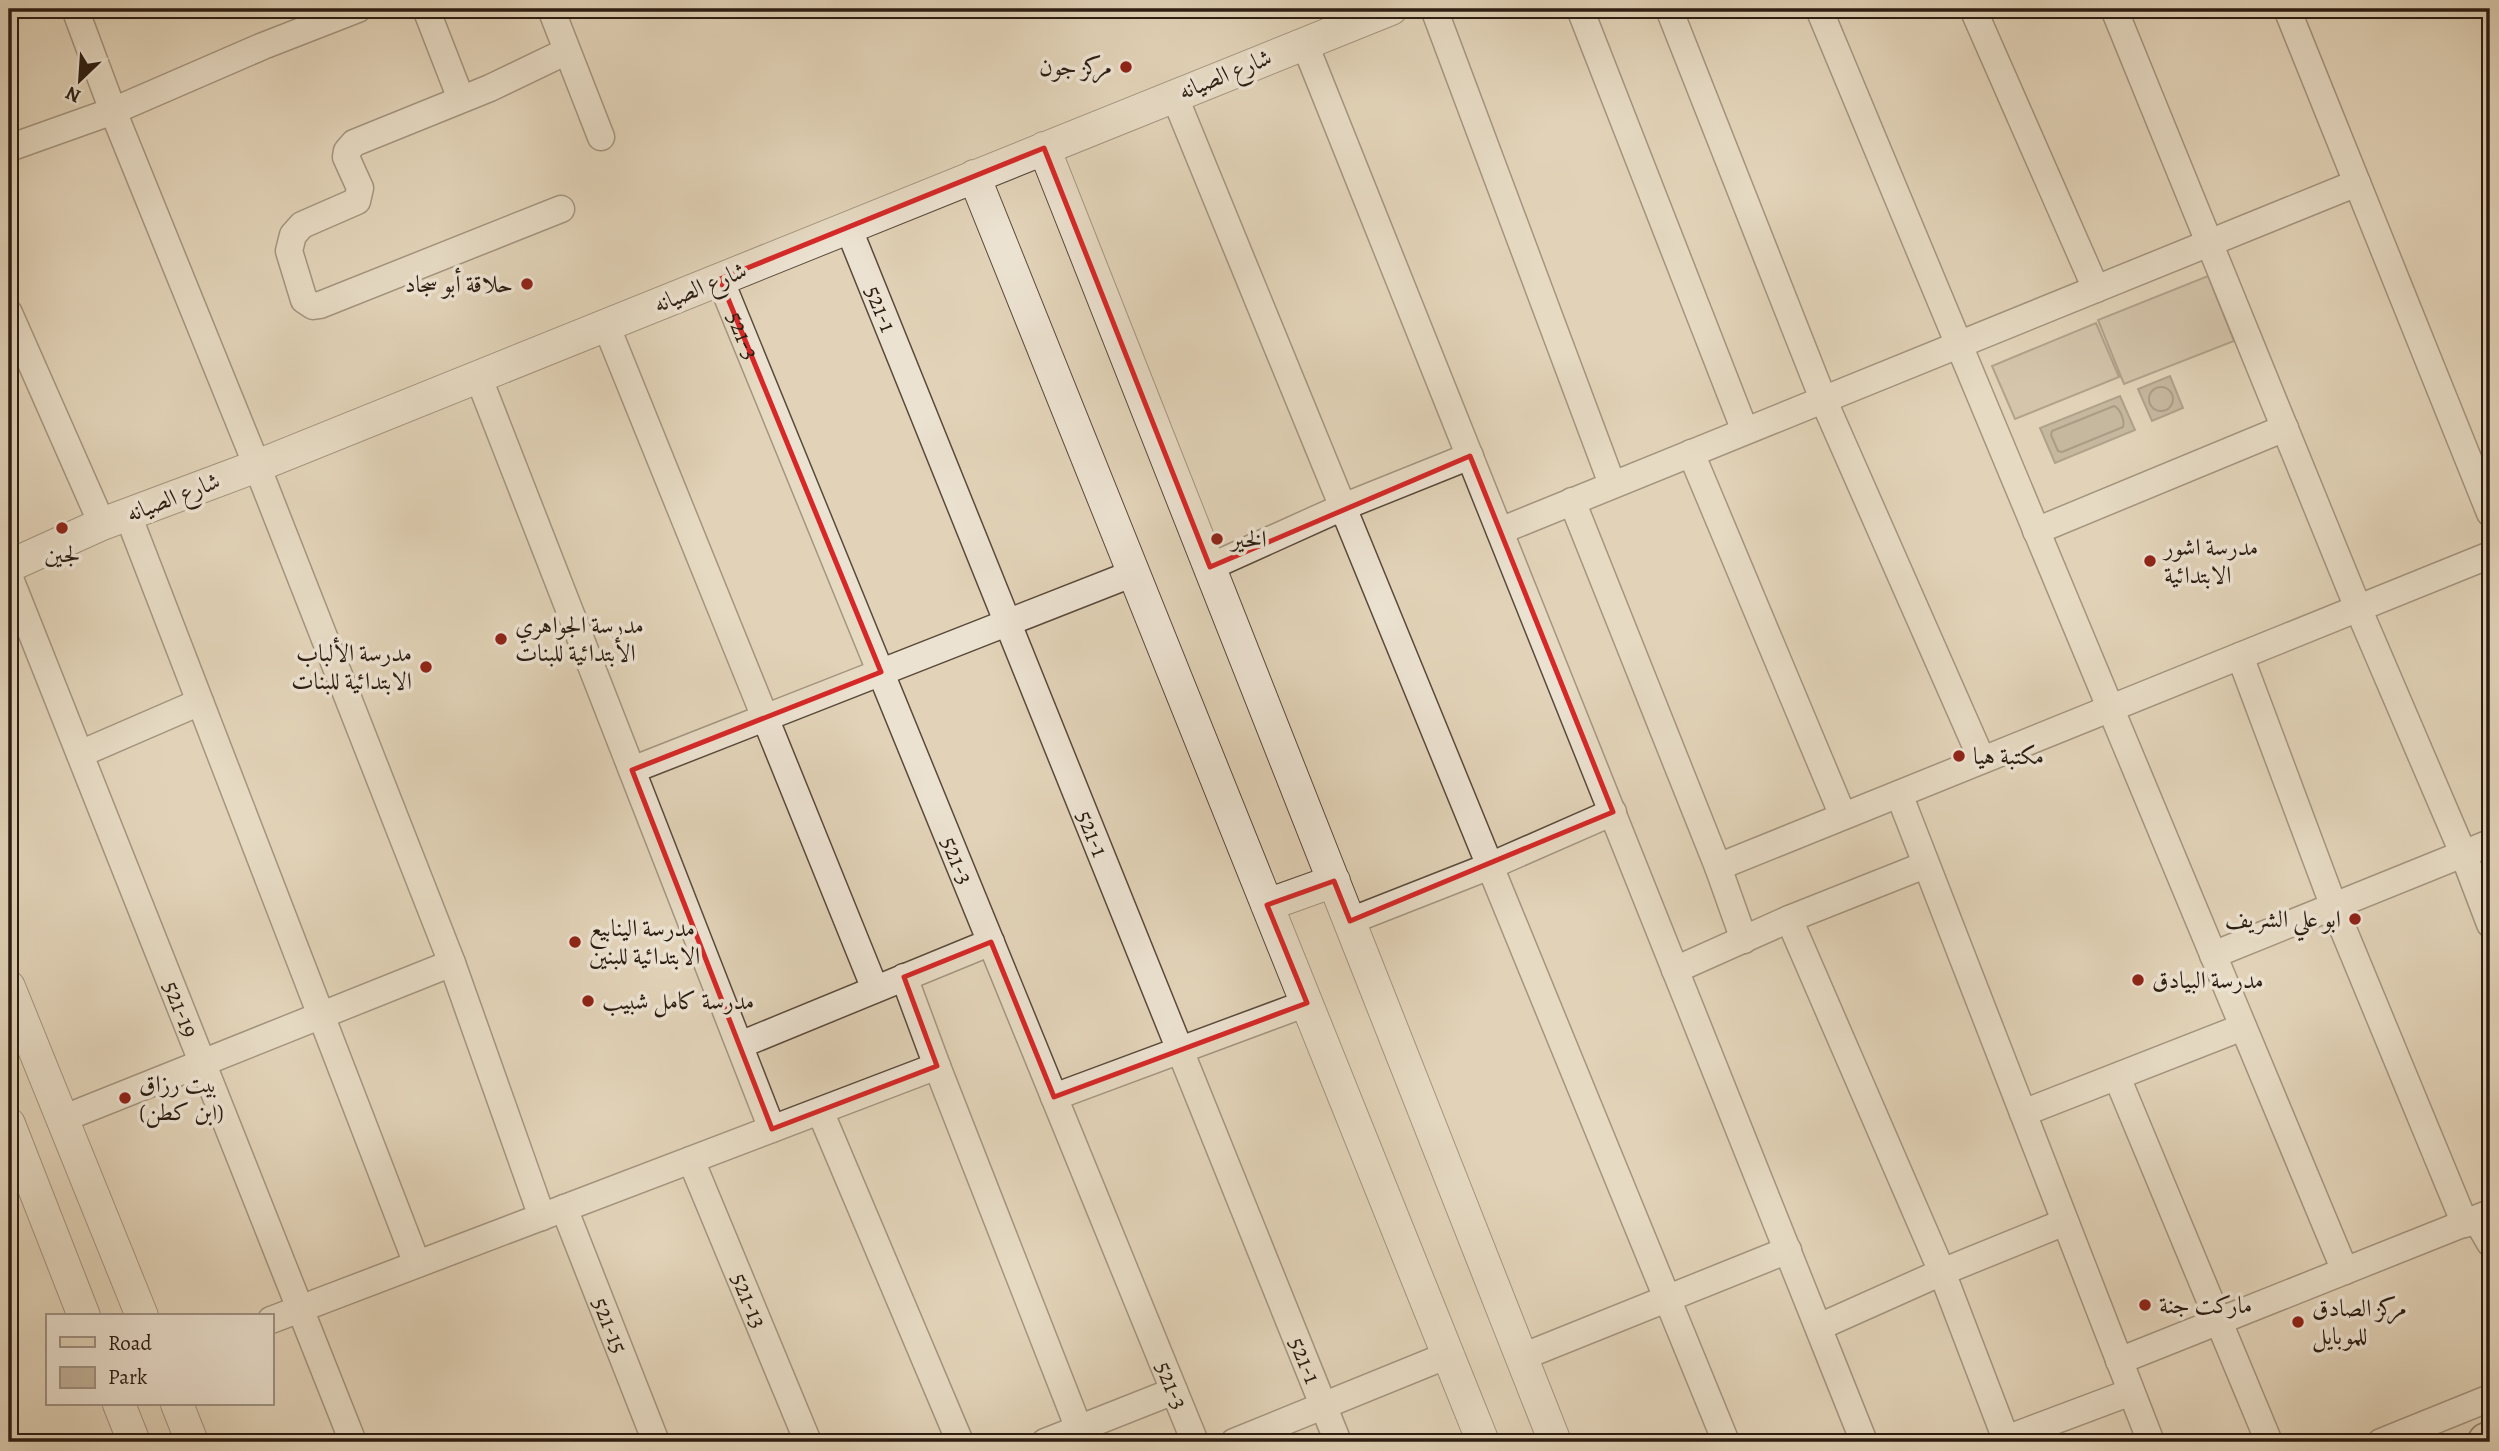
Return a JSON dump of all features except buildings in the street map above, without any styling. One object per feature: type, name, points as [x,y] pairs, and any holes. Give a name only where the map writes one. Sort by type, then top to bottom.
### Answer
[{"type":"street","name":"521-15","points":[[75,9],[113,111],[257,466],[452,963],[553,1212],[656,1442]]},
{"type":"street","points":[[9,148],[113,111],[263,46],[358,9]]},
{"type":"street","points":[[426,9],[461,99]]},
{"type":"street","points":[[551,9],[601,137]]},
{"type":"street","points":[[1434,9],[1612,484]]},
{"type":"street","points":[[1580,9],[1745,431]]},
{"type":"street","points":[[1669,9],[1823,399],[1982,760]]},
{"type":"street","points":[[1819,9],[2345,1271]]},
{"type":"street","points":[[1973,9],[2096,289]]},
{"type":"street","points":[[2114,9],[2490,924]]},
{"type":"street","points":[[2287,9],[2490,513]]},
{"type":"street","name":"شارع الصيانه","points":[[9,566],[115,520],[257,466],[1384,10]]},
{"type":"street","points":[[1304,43],[1864,1442]]},
{"type":"street","points":[[561,209],[320,306],[313,306],[304,300],[289,251],[293,235],[302,225],[358,201],[359,188],[346,157],[350,146],[491,88],[567,51]]},
{"type":"street","points":[[1174,95],[1726,1442]]},
{"type":"street","points":[[1044,148],[1555,1442]]},
{"type":"street","points":[[974,176],[1483,1442]]},
{"type":"street","points":[[1500,531],[2357,183]]},
{"type":"street","name":"521-1","points":[[848,227],[1338,1442]]},
{"type":"street","name":"521-3","points":[[720,279],[1195,1442]]},
{"type":"street","points":[[9,313],[115,520],[200,702],[418,1264]]},
{"type":"street","points":[[606,325],[875,989]]},
{"type":"street","points":[[478,376],[772,1129]]},
{"type":"street","points":[[2036,531],[2285,428]]},
{"type":"street","points":[[1692,453],[1843,816]]},
{"type":"street","points":[[1210,567],[1343,507],[1470,456]]},
{"type":"street","points":[[1572,501],[1718,867],[1744,940]]},
{"type":"street","points":[[1718,867],[2490,555]]},
{"type":"street","points":[[632,770],[1134,573]]},
{"type":"street","name":"521-19","points":[[9,576],[353,1442]]},
{"type":"street","points":[[2239,656],[2334,906],[2490,1243]]},
{"type":"street","points":[[80,754],[200,702]]},
{"type":"street","points":[[1899,794],[2151,1442]]},
{"type":"street","points":[[1350,921],[1490,866],[1613,812]]},
{"type":"street","points":[[2213,955],[2490,843]]},
{"type":"street","points":[[1675,970],[1789,919],[1925,865]]},
{"type":"street","points":[[1267,905],[1334,881]]},
{"type":"street","points":[[1789,919],[1942,1272],[2006,1441],[2131,1392]]},
{"type":"street","points":[[740,1045],[990,942]]},
{"type":"street","points":[[62,1119],[452,963]]},
{"type":"street","points":[[904,977],[1079,1429]]},
{"type":"street","points":[[9,987],[137,1305],[83,1314],[10,1130]]},
{"type":"street","points":[[1054,1097],[1307,1003]]},
{"type":"street","points":[[2023,1114],[2243,1027]]},
{"type":"street","points":[[273,1320],[937,1066]]},
{"type":"street","points":[[2117,1077],[2269,1442]]},
{"type":"street","points":[[820,1111],[960,1442]]},
{"type":"street","name":"521-13","points":[[691,1160],[808,1442]]},
{"type":"street","points":[[2119,1361],[2477,1219]]},
{"type":"street","points":[[1819,1327],[1942,1272],[2065,1222]]},
{"type":"street","points":[[1522,1357],[1788,1250]]},
{"type":"street","points":[[1234,1442],[1448,1355]]},
{"type":"street","points":[[1047,1442],[1174,1391]]},
{"type":"street","points":[[2381,1442],[2490,1398]]},
{"type":"street","points":[[120,1406],[134,1442]]},
{"type":"street","points":[[178,1406],[192,1442]]},
{"type":"highlighted area","points":[[1044,148],[1210,567],[1470,456],[1613,812],[1350,921],[1334,881],[1267,905],[1307,1003],[1054,1097],[991,942],[904,977],[937,1066],[772,1129],[632,770],[881,672],[720,279]]},
{"type":"green space","points":[[2208,276],[2234,341],[2124,384],[2098,320]]},
{"type":"green space","points":[[2096,323],[2119,377],[2015,419],[1992,366]]},
{"type":"water","points":[[2170,376],[2183,408],[2152,421],[2138,389]]},
{"type":"water","points":[[2120,396],[2135,430],[2055,463],[2040,428]]},
{"type":"place","name":"مركز جون","points":[[1126,67]]},
{"type":"place","name":"حلاقة أبو سجاد","points":[[527,284]]},
{"type":"place","name":"لجين","points":[[62,528]]},
{"type":"place","name":"الخير","points":[[1217,539]]},
{"type":"place","name":"مدرسة اشور الابتدائية","points":[[2150,561]]},
{"type":"place","name":"مدرسة الجواهري الأبتدائية للبنات","points":[[501,639]]},
{"type":"place","name":"مدرسة الألباب الابتدائية للبنات","points":[[426,667]]},
{"type":"place","name":"مكتبة هيا","points":[[1959,756]]},
{"type":"place","name":"ابو علي الشريف","points":[[2355,919]]},
{"type":"place","name":"مدرسة الينابيع الابتدائية للبنين","points":[[575,942]]},
{"type":"place","name":"مدرسة البيادق","points":[[2138,980]]},
{"type":"place","name":"مدرسة كامل شبيب","points":[[588,1001]]},
{"type":"place","name":"بيت رزاق (ابن كطن)","points":[[125,1098]]},
{"type":"place","name":"ماركت جنة","points":[[2145,1305]]},
{"type":"place","name":"مركز الصادق للموبايل","points":[[2298,1322]]}]
